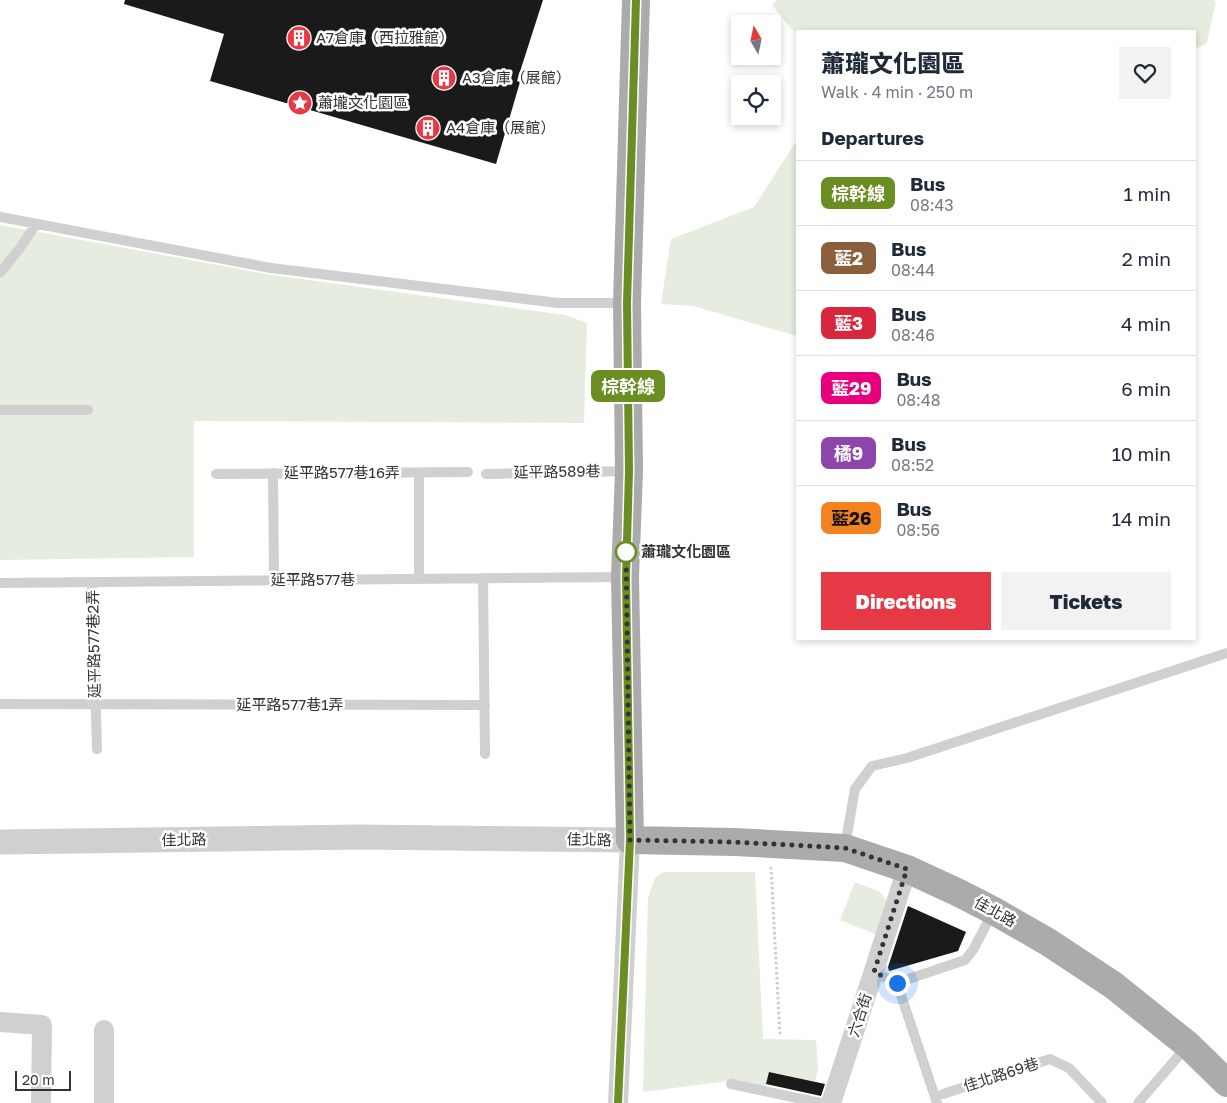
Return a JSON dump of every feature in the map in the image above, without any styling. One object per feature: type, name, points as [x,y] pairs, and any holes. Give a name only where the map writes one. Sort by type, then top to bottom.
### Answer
[{"type":"main road","points":[[630,840],[626,577],[629,471],[627,303],[636,0]]},
{"type":"main road","name":"佳北路","points":[[630,840],[769,843],[845,848],[907,869],[959,892],[994,911],[1048,942],[1113,985],[1188,1045],[1227,1083]]},
{"type":"street","name":"佳北路","points":[[0,842],[359,837],[630,840]]},
{"type":"street","points":[[618,1103],[630,840]]},
{"type":"street","name":"六合街","points":[[831,1103],[907,869]]},
{"type":"street","points":[[0,1022],[42,1025],[41,1103]]},
{"type":"street","points":[[104,1030],[104,1103]]},
{"type":"lane","points":[[0,217],[271,268],[558,303],[627,303]]},
{"type":"lane","points":[[0,273],[36,224]]},
{"type":"lane","points":[[0,410],[88,410]]},
{"type":"lane","name":"延平路589巷","points":[[486,474],[629,471]]},
{"type":"lane","name":"延平路577巷16弄","points":[[216,474],[468,472]]},
{"type":"lane","points":[[273,473],[274,580]]},
{"type":"lane","points":[[419,473],[419,579]]},
{"type":"lane","name":"延平路577巷","points":[[0,583],[626,577]]},
{"type":"lane","points":[[483,578],[485,754]]},
{"type":"lane","name":"延平路577巷2弄","points":[[92,582],[97,749]]},
{"type":"lane","points":[[845,848],[855,789],[872,766],[907,758],[1227,653]]},
{"type":"lane","name":"延平路577巷2弄","points":[[0,704],[95,705]]},
{"type":"lane","name":"延平路577巷1弄","points":[[95,705],[484,705]]},
{"type":"lane","points":[[897,983],[965,960],[973,950],[994,911]]},
{"type":"lane","points":[[874,972],[897,983],[940,1098]]},
{"type":"lane","points":[[1138,1103],[1188,1045]]},
{"type":"lane","name":"佳北路69巷","points":[[940,1098],[1050,1059],[1069,1068],[1102,1103]]},
{"type":"lane","points":[[731,1084],[821,1103]]},
{"type":"path","points":[[769,843],[780,1036]]},
{"type":"shaded area","points":[[777,0],[1216,1],[1207,43],[1196,48],[1196,30],[796,30],[796,35],[772,5]]},
{"type":"shaded area","points":[[796,142],[796,336],[693,306],[661,304],[671,239],[754,207]]},
{"type":"shaded area","points":[[0,225],[272,275],[565,315],[587,323],[584,423],[194,421],[194,557],[0,560]]},
{"type":"shaded area","points":[[663,872],[755,872],[763,1039],[816,1040],[818,1069],[815,1082],[770,1072],[766,1086],[735,1080],[643,1092],[648,898],[655,878]]},
{"type":"shaded area","points":[[855,882],[880,892],[889,905],[877,935],[840,920]]},
{"type":"building","points":[[125,0],[543,0],[517,81],[520,82],[496,164],[210,81],[224,34],[124,4]]},
{"type":"building","points":[[908,906],[966,932],[958,951],[889,971],[888,967]]},
{"type":"building","points":[[769,1072],[825,1084],[821,1096],[766,1084]]},
{"type":"bus line","name":"棕幹線","points":[[618,1103],[630,840],[626,577],[629,471],[627,303],[636,0]]},
{"type":"place","name":"A7倉庫（西拉雅館）","points":[[299,38]]},
{"type":"place","name":"A3倉庫（展館）","points":[[444,78]]},
{"type":"place","name":"蕭壠文化園區","points":[[300,103]]},
{"type":"place","name":"A4倉庫（展館）","points":[[428,128]]},
{"type":"place","name":"蕭瓏文化園區","points":[[626,552]]},
{"type":"route","points":[[626,552],[630,840],[735,842],[845,848],[907,869],[874,972],[897,983]]}]
